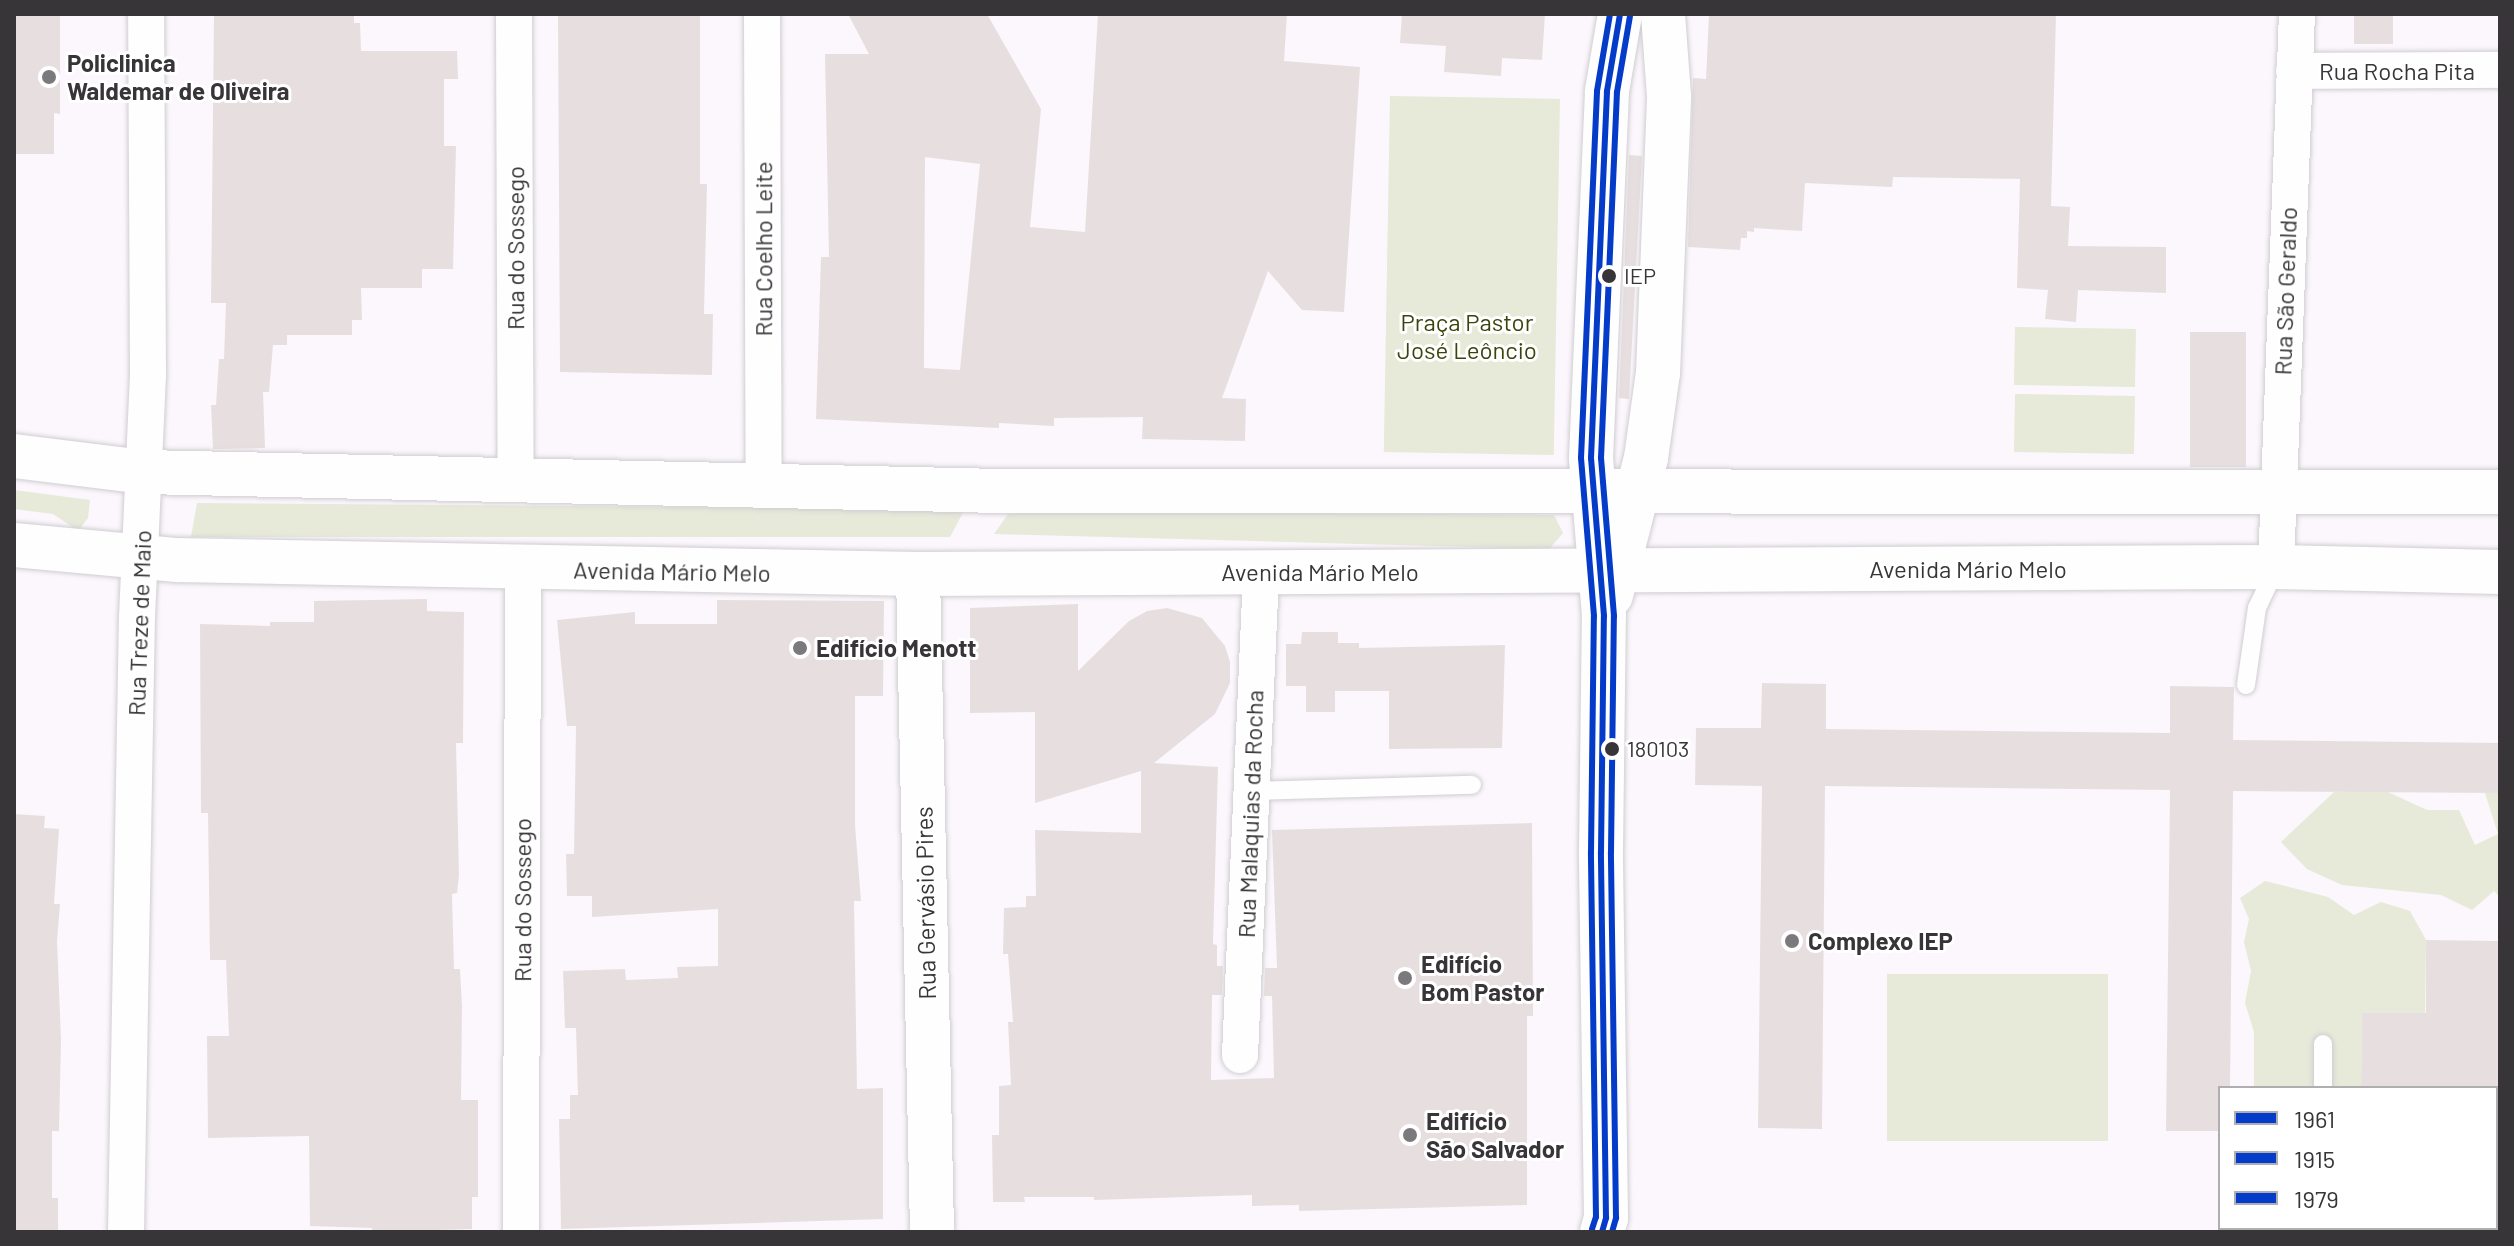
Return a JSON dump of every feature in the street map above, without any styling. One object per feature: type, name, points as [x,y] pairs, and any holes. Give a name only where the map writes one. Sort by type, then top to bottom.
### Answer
[{"type":"main road","points":[[1608,569],[1593,490],[1591,458],[1607,91],[1620,14]]},
{"type":"main road","points":[[1606,1227],[1601,866],[1604,616],[1608,569],[1637,491],[1658,373],[1669,96],[1663,14]]},
{"type":"main road","points":[[14,456],[144,472],[998,491],[2500,492]]},
{"type":"main road","name":"Avenida Mário Melo","points":[[14,545],[140,558],[523,569],[918,574],[2276,567],[2500,572]]},
{"type":"main road","name":"Rua Gervásio Pires","points":[[918,574],[932,1232]]},
{"type":"street","name":"Rua Treze de Maio","points":[[126,1232],[140,558],[148,375],[146,14]]},
{"type":"street","name":"Rua do Sossego","points":[[514,14],[516,481]]},
{"type":"street","name":"Rua Coelho Leite","points":[[762,14],[764,484]]},
{"type":"street","name":"Rua São Geraldo","points":[[2276,567],[2276,491],[2297,14]]},
{"type":"street","name":"Rua Rocha Pita","points":[[2294,71],[2500,70]]},
{"type":"street","name":"Rua do Sossego","points":[[521,1232],[523,569]]},
{"type":"street","name":"Rua Malaquias da Rocha","points":[[1240,1055],[1261,572]]},
{"type":"lane","points":[[2246,685],[2257,608],[2276,567]]},
{"type":"lane","points":[[1251,791],[1472,785]]},
{"type":"lane","points":[[2323,1044],[2323,1086]]},
{"type":"green space","name":"Praça Pastor José Leôncio","points":[[1390,96],[1560,99],[1554,455],[1384,452]]},
{"type":"green space","points":[[2015,327],[2136,329],[2135,387],[2014,385]]},
{"type":"green space","points":[[2015,394],[2135,396],[2134,454],[2014,452]]},
{"type":"green space","points":[[14,490],[90,500],[88,518],[78,531],[53,514],[14,509]]},
{"type":"green space","points":[[197,503],[965,509],[950,537],[191,537]]},
{"type":"green space","points":[[1011,510],[1554,515],[1563,533],[1549,549],[994,534]]},
{"type":"green space","points":[[2334,792],[2388,792],[2427,810],[2459,810],[2475,845],[2498,834],[2485,793],[2500,793],[2500,897],[2494,891],[2472,910],[2441,895],[2342,885],[2307,869],[2281,842]]},
{"type":"green space","points":[[2265,881],[2328,897],[2354,915],[2381,902],[2410,911],[2426,940],[2425,1019],[2362,1013],[2361,1086],[2254,1086],[2254,1032],[2245,1003],[2251,971],[2244,942],[2249,919],[2240,898]]},
{"type":"green space","points":[[1887,974],[2108,974],[2108,1141],[1887,1141]]},
{"type":"building","points":[[14,14],[60,14],[60,114],[54,113],[54,154],[14,154]]},
{"type":"building","points":[[214,14],[354,14],[354,23],[360,23],[361,51],[457,51],[458,79],[444,79],[444,146],[456,146],[453,269],[422,269],[422,288],[361,288],[362,320],[352,320],[352,335],[287,335],[287,345],[273,345],[269,392],[263,392],[265,448],[213,449],[211,405],[216,405],[219,359],[224,359],[226,303],[211,303]]},
{"type":"building","points":[[558,14],[700,14],[700,184],[707,184],[704,314],[713,314],[712,375],[560,372]]},
{"type":"building","points":[[848,14],[987,14],[1041,109],[1030,227],[1085,232],[1098,14],[1287,14],[1284,61],[1360,67],[1344,312],[1302,310],[1268,271],[1222,398],[1246,399],[1245,441],[1142,439],[1143,417],[1054,418],[1054,426],[999,423],[999,428],[816,419],[821,257],[829,257],[825,54],[869,54]],"holes":[[[925,157],[980,164],[960,370],[924,368]]]},
{"type":"building","points":[[1402,14],[1545,14],[1542,60],[1502,58],[1501,76],[1444,72],[1446,46],[1400,43]]},
{"type":"building","points":[[1709,14],[2056,14],[2051,206],[2070,207],[2068,246],[2166,247],[2166,293],[2078,290],[2076,322],[2045,319],[2048,290],[2017,288],[2020,179],[1893,177],[1892,187],[1805,183],[1802,231],[1754,228],[1754,232],[1747,231],[1747,238],[1741,238],[1740,250],[1688,247],[1693,78],[1706,79]]},
{"type":"building","points":[[2354,14],[2393,14],[2393,44],[2354,44]]},
{"type":"building","points":[[1629,155],[1642,156],[1629,399],[1619,398]]},
{"type":"building","points":[[2190,332],[2246,332],[2246,467],[2190,467]]},
{"type":"building","points":[[427,599],[427,611],[464,612],[463,743],[456,743],[459,875],[457,893],[452,894],[454,969],[460,969],[462,1006],[461,1100],[478,1100],[478,1197],[472,1197],[472,1229],[372,1232],[372,1228],[310,1226],[309,1136],[208,1138],[207,1036],[229,1036],[226,960],[210,960],[208,813],[201,813],[200,624],[270,626],[270,622],[314,622],[314,601]]},
{"type":"building","points":[[717,600],[884,601],[883,696],[855,696],[855,825],[861,901],[854,901],[857,1089],[883,1088],[883,1219],[561,1229],[559,1119],[570,1119],[570,1095],[578,1095],[576,1028],[565,1028],[563,971],[625,969],[626,980],[678,978],[677,967],[718,966],[718,909],[592,917],[592,896],[567,896],[566,854],[574,854],[576,726],[567,726],[557,620],[635,612],[635,624],[717,624]]},
{"type":"building","points":[[1078,604],[1078,671],[1129,621],[1147,611],[1167,608],[1202,618],[1225,646],[1230,662],[1230,683],[1215,714],[1154,763],[1218,767],[1213,944],[1217,945],[1217,966],[1223,966],[1222,995],[1212,995],[1211,1080],[1274,1078],[1272,996],[1264,996],[1265,968],[1277,968],[1272,830],[1532,823],[1533,1016],[1527,1016],[1527,1205],[1299,1211],[1299,1205],[1252,1206],[1252,1195],[1094,1200],[1094,1197],[1024,1197],[1025,1202],[993,1202],[992,1135],[999,1135],[999,1086],[1011,1085],[1008,1022],[1013,1022],[1008,954],[1003,954],[1004,908],[1026,907],[1026,896],[1036,896],[1035,830],[1141,833],[1141,771],[1035,803],[1035,712],[970,713],[970,608]]},
{"type":"building","points":[[1302,632],[1338,632],[1338,643],[1359,643],[1359,648],[1505,645],[1502,748],[1389,749],[1389,691],[1335,691],[1335,712],[1306,712],[1306,686],[1286,686],[1286,644],[1301,644]]},
{"type":"building","name":"Complexo IEP","points":[[1762,683],[1826,684],[1826,729],[2170,733],[2170,686],[2234,687],[2233,740],[2500,743],[2500,793],[2233,791],[2230,1086],[2218,1086],[2218,1131],[2166,1131],[2170,790],[1825,786],[1822,1129],[1758,1128],[1762,786],[1695,785],[1696,728],[1761,728]]},
{"type":"building","points":[[14,814],[45,816],[44,828],[59,829],[54,904],[60,904],[57,941],[61,1040],[59,1131],[52,1131],[52,1198],[58,1198],[58,1232],[14,1232]]},
{"type":"building","points":[[2426,940],[2500,941],[2500,1088],[2361,1086],[2362,1013],[2426,1013]]},
{"type":"transit line","name":"1979","points":[[1592,1229],[1596,1217],[1591,852],[1594,616],[1581,458],[1597,91],[1610,14]]},
{"type":"transit line","name":"1961","points":[[1602,1232],[1606,1218],[1601,852],[1604,616],[1591,458],[1607,91],[1620,14]]},
{"type":"transit line","name":"1915","points":[[1612,1232],[1616,1218],[1611,852],[1614,616],[1601,458],[1617,92],[1630,16]]},
{"type":"place","name":"Policlinica Waldemar de Oliveira","points":[[49,77]]},
{"type":"place","name":"IEP","points":[[1609,276]]},
{"type":"place","name":"Edifício Menott","points":[[800,648]]},
{"type":"place","name":"180103","points":[[1612,749]]},
{"type":"place","name":"Complexo IEP","points":[[1792,941]]},
{"type":"place","name":"Edifício Bom Pastor","points":[[1405,978]]},
{"type":"place","name":"Edifício São Salvador","points":[[1410,1135]]}]
